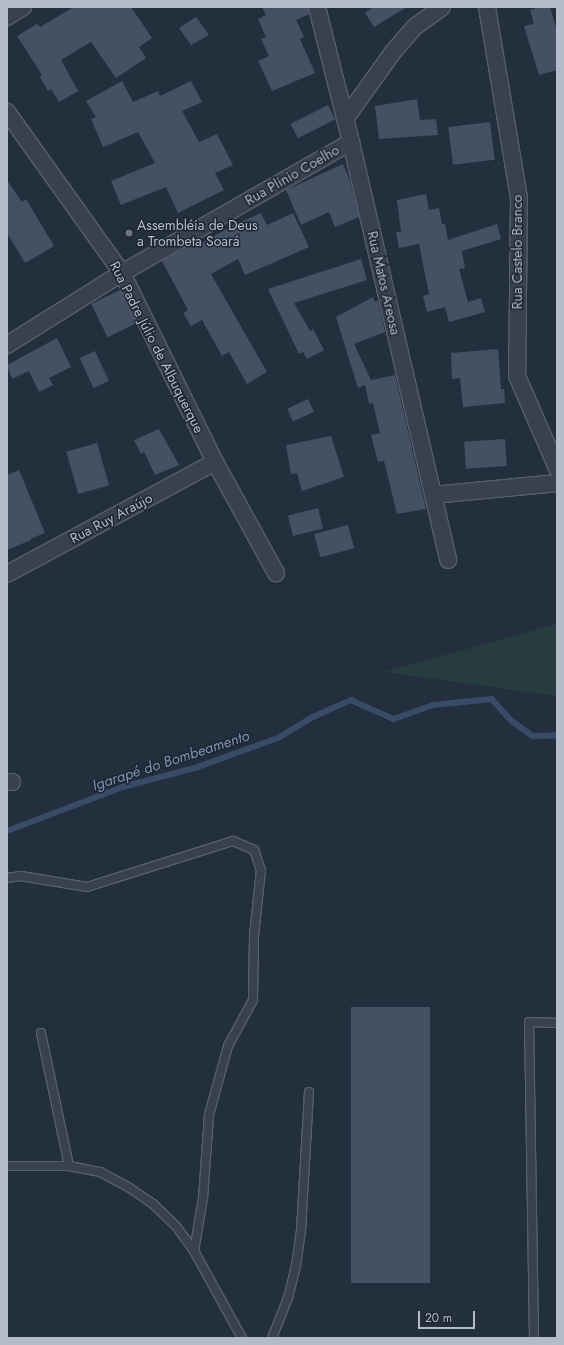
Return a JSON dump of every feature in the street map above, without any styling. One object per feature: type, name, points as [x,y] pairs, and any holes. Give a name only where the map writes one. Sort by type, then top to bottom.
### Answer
[{"type":"street","points":[[7,18],[23,7]]},
{"type":"street","name":"Rua Matos Areosa","points":[[317,7],[351,142],[448,560]]},
{"type":"street","points":[[345,119],[393,52],[416,26],[442,7]]},
{"type":"street","name":"Rua Castelo Branco","points":[[487,7],[519,198],[517,376],[557,468]]},
{"type":"street","name":"Rua Padre Júlio de Albuquerque","points":[[7,112],[122,273],[215,462],[276,573]]},
{"type":"street","name":"Rua Plinio Coelho","points":[[7,345],[122,273],[351,142]]},
{"type":"street","name":"Rua Ruy Araújo","points":[[7,574],[215,462]]},
{"type":"street","points":[[433,495],[557,483]]},
{"type":"lane","points":[[7,878],[21,876],[87,887],[232,841],[254,850],[261,870],[254,936],[253,1000],[228,1046],[209,1115],[203,1198],[194,1251]]},
{"type":"lane","points":[[534,1338],[529,1022],[557,1023]]},
{"type":"lane","points":[[40,1033],[69,1166]]},
{"type":"lane","points":[[272,1338],[288,1298],[296,1266],[301,1231],[309,1092]]},
{"type":"lane","points":[[7,1166],[69,1166],[100,1172],[128,1186],[153,1204],[176,1226],[194,1251],[242,1338]]},
{"type":"green space","points":[[557,624],[557,696],[384,672]]},
{"type":"building","points":[[74,7],[131,7],[152,38],[139,47],[146,58],[116,78],[91,42],[61,60],[78,91],[59,102],[51,89],[48,91],[40,77],[42,75],[17,36],[37,24],[40,27]]},
{"type":"building","points":[[262,7],[308,7],[309,14],[296,20],[304,37],[300,39],[315,73],[272,91],[258,61],[269,56],[261,39],[266,37],[258,19],[266,15]]},
{"type":"building","points":[[374,7],[407,7],[374,27],[365,13]]},
{"type":"building","points":[[540,7],[550,7],[557,31],[557,70],[539,75],[524,26],[534,24],[530,10]]},
{"type":"building","points":[[196,17],[209,35],[191,45],[179,28]]},
{"type":"building","points":[[122,81],[133,102],[158,91],[160,96],[191,81],[202,102],[182,111],[199,142],[217,134],[233,165],[215,173],[224,190],[178,213],[166,187],[121,205],[111,181],[155,163],[138,132],[103,147],[91,119],[96,117],[86,101]]},
{"type":"building","points":[[417,99],[420,120],[436,119],[438,135],[379,139],[375,106]]},
{"type":"building","points":[[328,105],[335,119],[298,138],[291,124]]},
{"type":"building","points":[[490,122],[495,160],[453,165],[448,127]]},
{"type":"building","points":[[343,164],[350,181],[359,217],[335,227],[329,212],[301,225],[286,190]]},
{"type":"building","points":[[7,180],[22,202],[26,199],[54,246],[25,263],[7,233]]},
{"type":"building","points":[[426,194],[429,210],[439,208],[442,224],[445,224],[448,240],[497,224],[501,239],[462,251],[465,268],[459,269],[468,302],[481,298],[485,312],[449,322],[445,307],[427,312],[423,296],[429,294],[419,244],[399,248],[396,232],[401,232],[397,200]]},
{"type":"building","points":[[261,213],[267,225],[293,213],[309,247],[245,275],[238,259],[211,274],[267,372],[247,384],[229,352],[222,356],[202,320],[191,326],[183,313],[188,310],[162,261],[194,243],[196,246],[234,225]]},
{"type":"building","points":[[361,259],[367,280],[294,303],[310,331],[313,329],[324,350],[307,359],[303,352],[299,354],[268,289]]},
{"type":"building","points":[[120,290],[136,323],[107,337],[91,304]]},
{"type":"building","points":[[373,297],[375,302],[378,301],[385,332],[354,344],[371,380],[395,375],[426,509],[397,514],[384,461],[378,462],[371,435],[380,433],[373,403],[369,404],[365,385],[358,388],[336,317]]},
{"type":"building","points":[[57,338],[71,367],[49,378],[53,385],[39,392],[29,371],[12,379],[7,365]]},
{"type":"building","points":[[498,349],[501,389],[504,389],[505,403],[463,407],[460,378],[452,379],[451,353]]},
{"type":"building","points":[[95,351],[109,381],[94,388],[80,358]]},
{"type":"building","points":[[308,399],[314,412],[293,421],[287,409]]},
{"type":"building","points":[[159,429],[179,465],[155,475],[144,452],[141,454],[134,440]]},
{"type":"building","points":[[331,436],[344,477],[302,491],[297,473],[291,474],[286,445]]},
{"type":"building","points":[[505,439],[507,466],[466,469],[464,442]]},
{"type":"building","points":[[97,443],[109,485],[78,494],[66,452]]},
{"type":"building","points":[[19,470],[45,533],[7,550],[7,475]]},
{"type":"building","points":[[318,508],[323,528],[293,536],[288,515]]},
{"type":"building","points":[[348,525],[354,548],[320,557],[314,534]]},
{"type":"building","points":[[351,1007],[430,1007],[430,1283],[351,1283]]},
{"type":"waterway","name":"Igarapé do Bombeamento","points":[[7,831],[123,787],[195,768],[278,738],[313,717],[351,700],[394,719],[433,705],[492,699],[512,721],[533,736],[557,735]]},
{"type":"place","name":"Assembléia de Deus a Trombeta Soará","points":[[129,233]]}]
